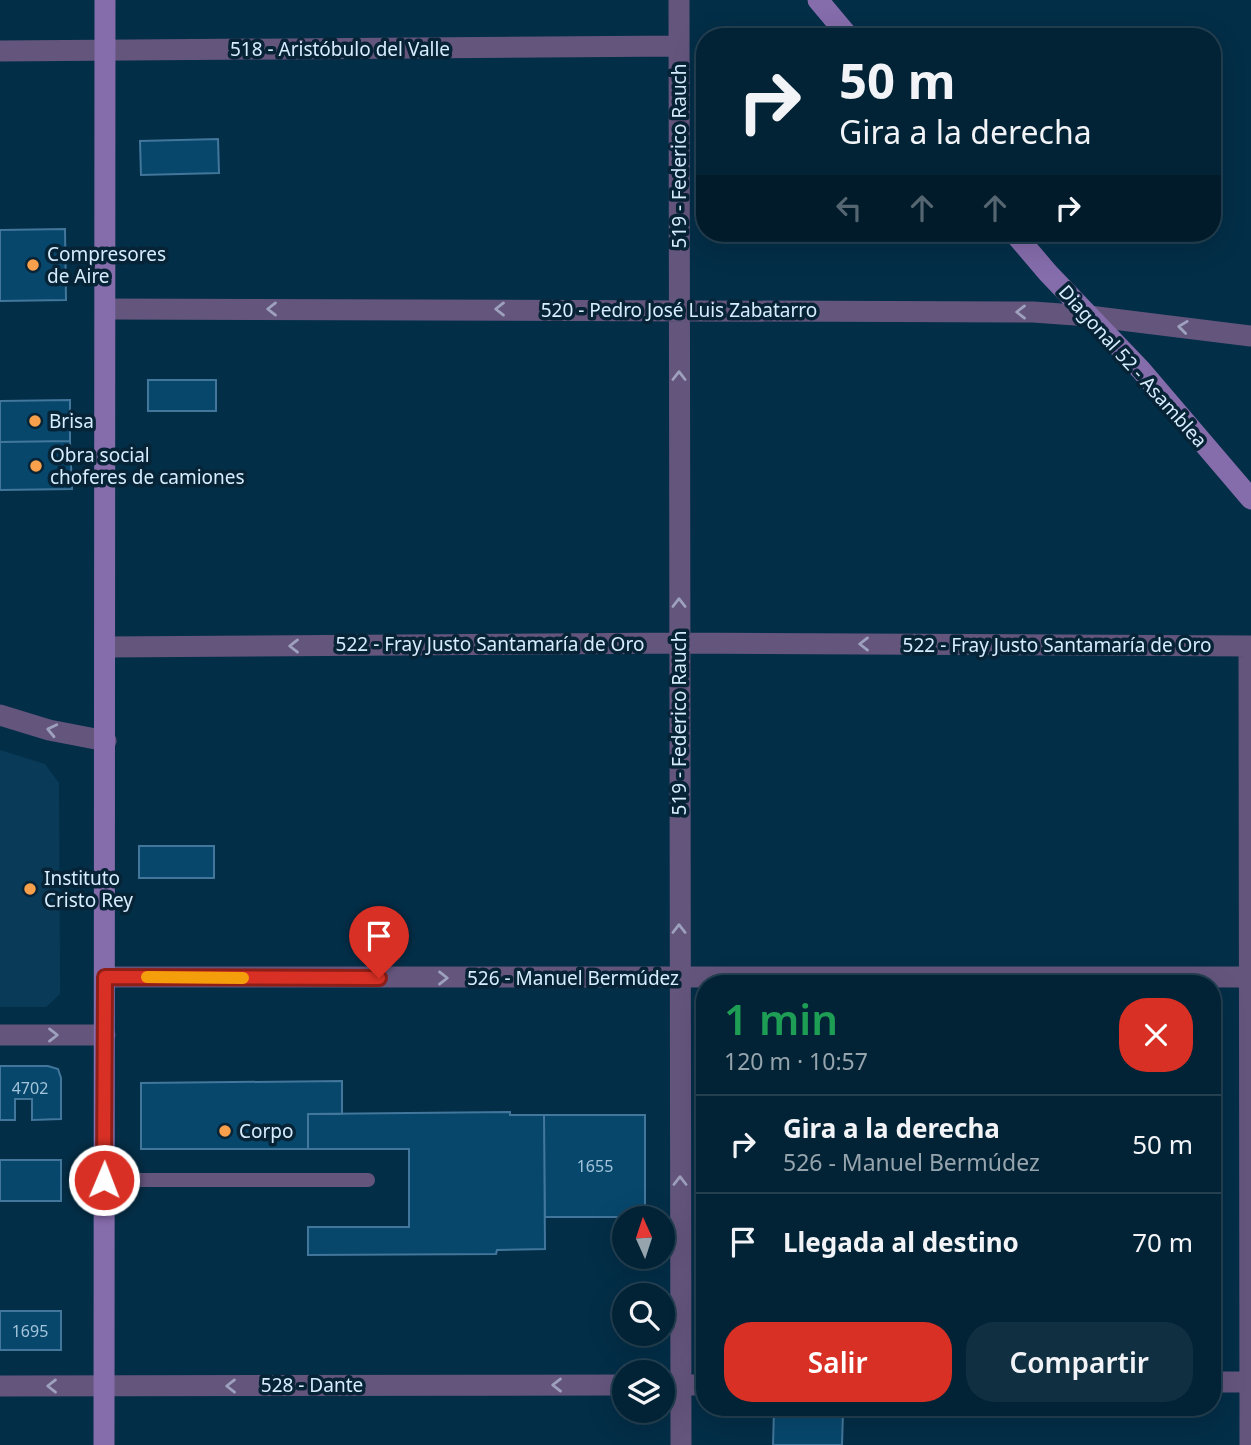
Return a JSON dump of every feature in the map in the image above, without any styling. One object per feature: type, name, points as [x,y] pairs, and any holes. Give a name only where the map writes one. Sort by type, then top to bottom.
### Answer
[{"type":"main road","points":[[104,1445],[105,0]]},
{"type":"main road","points":[[818,0],[841,28]]},
{"type":"main road","name":"Diagonal 52 - Asamblea","points":[[1022,242],[1141,370],[1251,499]]},
{"type":"street","name":"519 - Federico Rauch","points":[[672,1360],[680,979],[679,0]]},
{"type":"street","name":"518 - Aristóbulo del Valle","points":[[0,51],[679,46]]},
{"type":"street","name":"520 - Pedro José Luis Zabatarro","points":[[106,309],[1033,312],[1089,316],[1251,336]]},
{"type":"street","name":"522 - Fray Justo Santamaría de Oro","points":[[106,647],[679,643],[1250,646]]},
{"type":"street","points":[[1250,646],[1250,1445]]},
{"type":"street","points":[[0,715],[49,730],[106,741]]},
{"type":"street","name":"526 - Manuel Bermúdez","points":[[105,977],[696,979]]},
{"type":"street","name":"526 - Manuel Bermúdez","points":[[1221,977],[1250,977]]},
{"type":"street","points":[[0,1035],[105,1035]]},
{"type":"street","points":[[1221,1382],[1250,1382]]},
{"type":"street","name":"528 - Dante","points":[[0,1386],[612,1385]]},
{"type":"street","points":[[675,1385],[696,1385]]},
{"type":"street","name":"519 - Federico Rauch","points":[[675,1405],[681,1445]]},
{"type":"lane","points":[[104,1180],[368,1180]]},
{"type":"shaded area","name":"Instituto Cristo Rey","points":[[0,750],[45,764],[59,783],[60,994],[46,1007],[0,1007]]},
{"type":"building","points":[[218,139],[219,173],[141,175],[140,141]]},
{"type":"building","name":"Compresores de Aire","points":[[65,229],[66,300],[0,301],[0,230]]},
{"type":"building","points":[[148,380],[216,380],[216,411],[148,411]]},
{"type":"building","name":"Brisa","points":[[70,400],[70,441],[0,442],[0,401]]},
{"type":"building","name":"Obra social choferes de camiones","points":[[70,441],[72,489],[0,490],[0,442]]},
{"type":"building","points":[[139,846],[214,846],[214,878],[139,878]]},
{"type":"building","points":[[0,1066],[48,1066],[58,1069],[61,1078],[61,1119],[32,1120],[32,1099],[15,1099],[15,1120],[0,1120]]},
{"type":"building","name":"Corpo","points":[[342,1081],[342,1114],[308,1114],[308,1149],[141,1149],[141,1083]]},
{"type":"building","points":[[510,1112],[510,1115],[544,1115],[545,1249],[497,1250],[496,1254],[308,1255],[308,1227],[409,1227],[409,1149],[308,1149],[308,1114]]},
{"type":"building","points":[[544,1115],[645,1115],[645,1206],[612,1206],[612,1217],[545,1217]]},
{"type":"building","points":[[0,1160],[61,1160],[61,1201],[0,1201]]},
{"type":"building","points":[[0,1311],[61,1311],[61,1350],[0,1350]]},
{"type":"building","points":[[774,1416],[843,1416],[842,1445],[773,1445]]},
{"type":"slow traffic","points":[[147,977],[243,978]]},
{"type":"place","name":"Compresores de Aire","points":[[33,265]]},
{"type":"place","name":"Brisa","points":[[35,421]]},
{"type":"place","name":"Obra social choferes de camiones","points":[[36,466]]},
{"type":"place","name":"Instituto Cristo Rey","points":[[30,889]]},
{"type":"place","name":"Corpo","points":[[225,1131]]},
{"type":"route","points":[[104,1180],[105,977],[379,978]]}]
